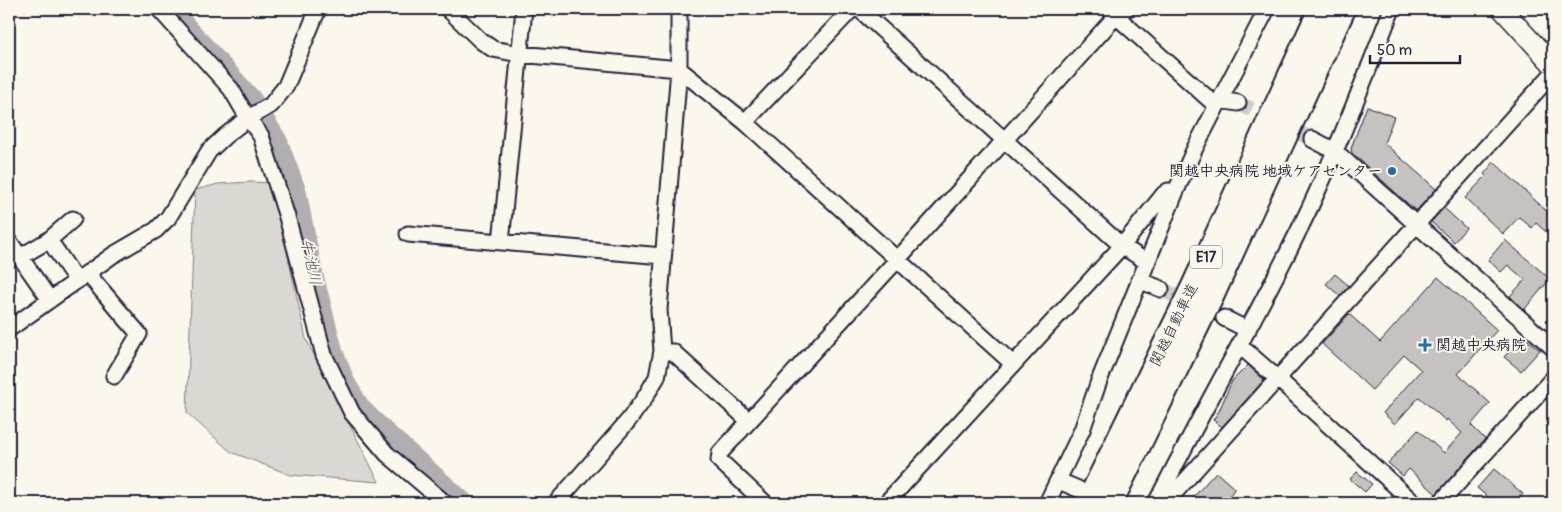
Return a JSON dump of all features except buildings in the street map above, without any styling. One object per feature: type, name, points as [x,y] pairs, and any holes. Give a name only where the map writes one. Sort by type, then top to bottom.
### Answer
[{"type":"highway","name":"関越自動車道","points":[[1083,496],[1193,286],[1320,9]]},
{"type":"highway","name":"関越自動車道","points":[[1111,503],[1212,297],[1344,9]]},
{"type":"main road","points":[[1502,9],[1553,64]]},
{"type":"street","points":[[159,9],[231,89],[261,136],[287,217],[324,356],[352,413],[388,454],[445,503]]},
{"type":"street","points":[[9,329],[113,255],[156,230],[168,218],[209,151],[248,118],[271,105],[286,86],[318,9]]},
{"type":"street","points":[[448,9],[493,49],[520,54],[679,69],[745,122],[1013,364]]},
{"type":"street","points":[[501,242],[524,9]]},
{"type":"street","points":[[556,503],[628,421],[657,378],[662,351],[659,310],[679,69],[679,9]]},
{"type":"street","points":[[745,122],[852,9]]},
{"type":"street","points":[[859,9],[1122,246],[1148,262]]},
{"type":"street","points":[[1048,503],[1082,430],[1099,381],[1139,280],[1195,148],[1267,9]]},
{"type":"street","points":[[1392,9],[1335,151],[1300,228],[1239,348],[1156,502],[1169,500],[1553,74]]},
{"type":"street","points":[[765,503],[719,460],[720,453],[897,260],[1117,11],[1212,102],[1220,100],[1238,103]]},
{"type":"street","points":[[1312,140],[1335,151],[1553,348]]},
{"type":"street","points":[[886,503],[1122,246],[1164,194],[1168,191],[1176,191]]},
{"type":"street","points":[[20,257],[49,240],[73,219]]},
{"type":"street","points":[[408,234],[664,256]]},
{"type":"street","points":[[49,240],[82,277],[139,334],[114,376]]},
{"type":"street","points":[[9,241],[50,300]]},
{"type":"street","points":[[1139,280],[1161,289]]},
{"type":"street","points":[[1224,318],[1248,330]]},
{"type":"street","points":[[1239,348],[1247,352],[1414,503]]},
{"type":"street","points":[[662,351],[673,352],[749,421]]},
{"type":"street","points":[[1440,503],[1553,378]]},
{"type":"street","points":[[1059,480],[1083,496]]},
{"type":"shaded area","points":[[272,183],[306,339],[379,482],[291,475],[231,452],[187,413],[195,190],[218,184]]},
{"type":"waterway","name":"牛池川","points":[[170,9],[251,99],[277,141],[296,192],[312,272],[333,353],[345,383],[360,408],[464,503]]},
{"type":"tunnel","points":[[1238,103],[1312,139]]},
{"type":"tunnel","points":[[1161,289],[1193,304]]},
{"type":"place","name":"関越中央病院 地域ケアセンター","points":[[1392,171]]},
{"type":"place","name":"関越中央病院","points":[[1425,345]]}]
